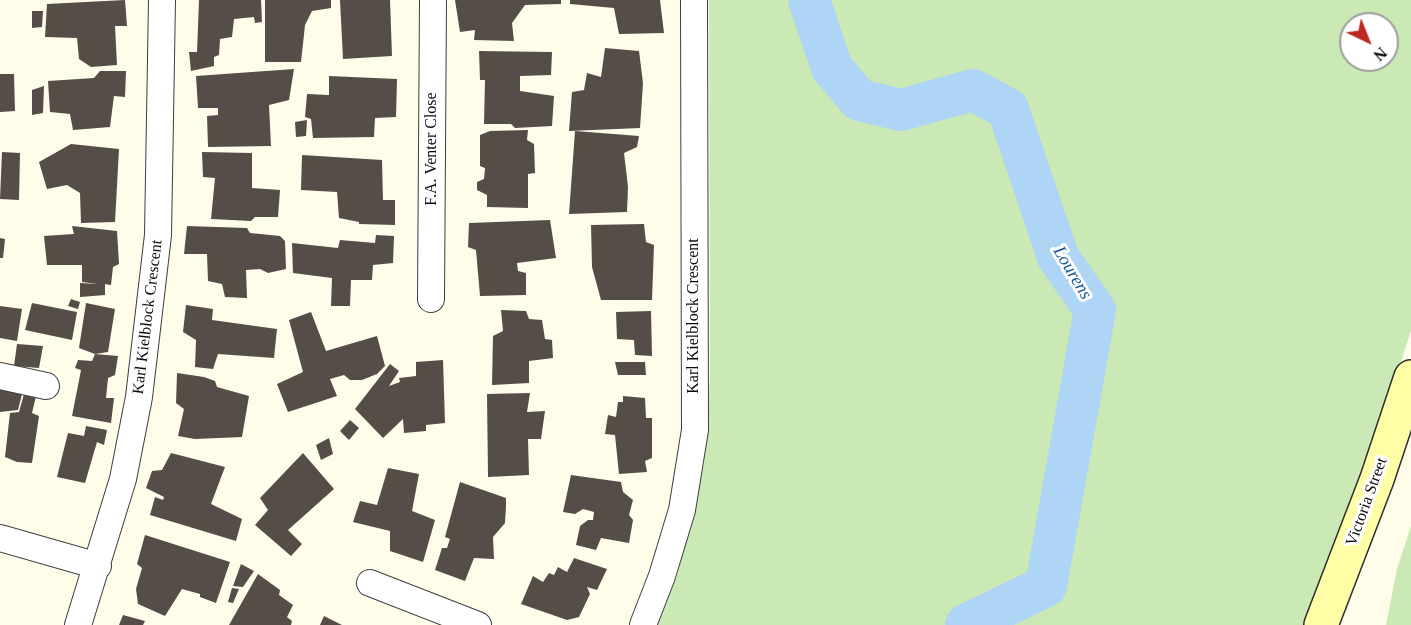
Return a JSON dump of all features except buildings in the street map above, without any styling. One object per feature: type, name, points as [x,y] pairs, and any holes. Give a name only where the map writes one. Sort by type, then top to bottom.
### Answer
[{"type":"main road","name":"Victoria Street","points":[[1321,625],[1377,479],[1411,377]]},
{"type":"street","name":"Karl Kielblock Crescent","points":[[78,625],[123,479],[139,397],[160,194],[162,0]]},
{"type":"street","name":"F.A. Venter Close","points":[[431,299],[433,0]]},
{"type":"street","name":"Karl Kielblock Crescent","points":[[643,625],[662,576],[681,510],[695,430],[694,0]]},
{"type":"street","points":[[0,376],[46,386]]},
{"type":"street","points":[[0,538],[98,566]]},
{"type":"street","points":[[370,583],[478,625]]},
{"type":"green space","points":[[709,0],[1411,0],[1411,331],[1355,503],[1306,625],[658,625],[678,573],[704,463],[710,378]]},
{"type":"green space","points":[[1411,526],[1411,625],[1386,625],[1397,569]]},
{"type":"waterway","name":"Lourens","points":[[809,0],[832,68],[859,100],[901,110],[973,90],[1008,109],[1058,257],[1095,310],[1046,586],[966,625]]}]
